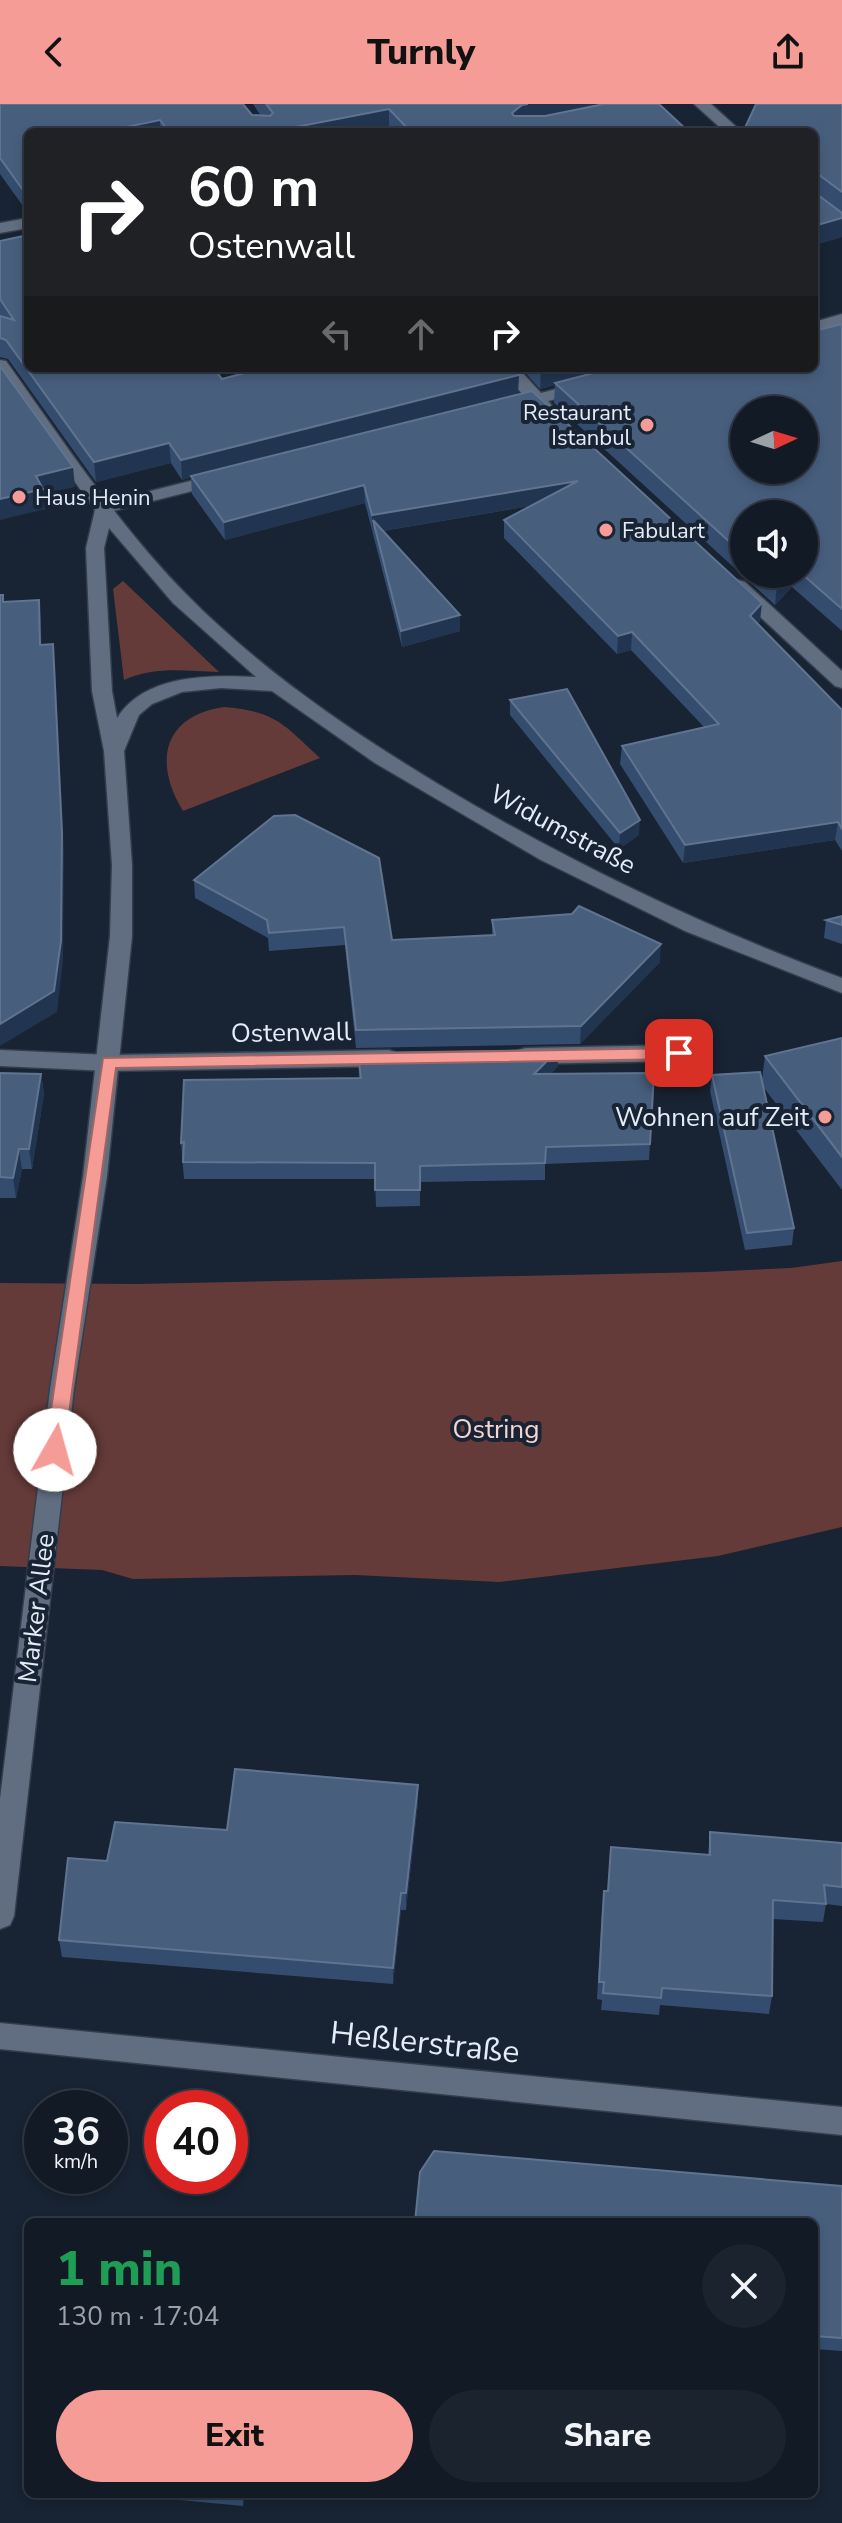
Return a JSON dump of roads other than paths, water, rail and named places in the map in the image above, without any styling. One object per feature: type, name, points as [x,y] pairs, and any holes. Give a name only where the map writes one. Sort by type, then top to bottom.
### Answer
[{"type":"street","points":[[702,104],[729,128]]},
{"type":"street","points":[[0,228],[24,224]]},
{"type":"street","points":[[818,326],[842,319]]},
{"type":"street","name":"Widumstraße","points":[[0,365],[121,531],[181,600],[276,685],[366,750],[536,850],[758,956],[842,986]]},
{"type":"street","points":[[512,372],[558,420]]},
{"type":"street","points":[[490,411],[601,382]]},
{"type":"street","points":[[109,1063],[121,936],[122,865],[114,751],[102,691],[95,548],[105,508],[246,472]]},
{"type":"street","points":[[729,577],[842,682]]},
{"type":"street","points":[[114,751],[134,709],[178,687],[237,681],[276,685]]},
{"type":"street","points":[[508,1056],[679,1053]]},
{"type":"street","name":"Ostenwall","points":[[0,1058],[109,1063],[415,1058]]},
{"type":"street","name":"Marker Allee","points":[[0,1916],[62,1389],[109,1063]]},
{"type":"street","name":"Heßlerstraße","points":[[0,2036],[842,2121]]},
{"type":"place","name":"Restaurant Istanbul","points":[[647,425]]},
{"type":"place","name":"Haus Henin","points":[[19,497]]},
{"type":"place","name":"Fabulart","points":[[606,530]]},
{"type":"place","name":"Wohnen auf Zeit","points":[[825,1117]]},
{"type":"park label","name":"Ostring","points":[[496,1429]]}]
